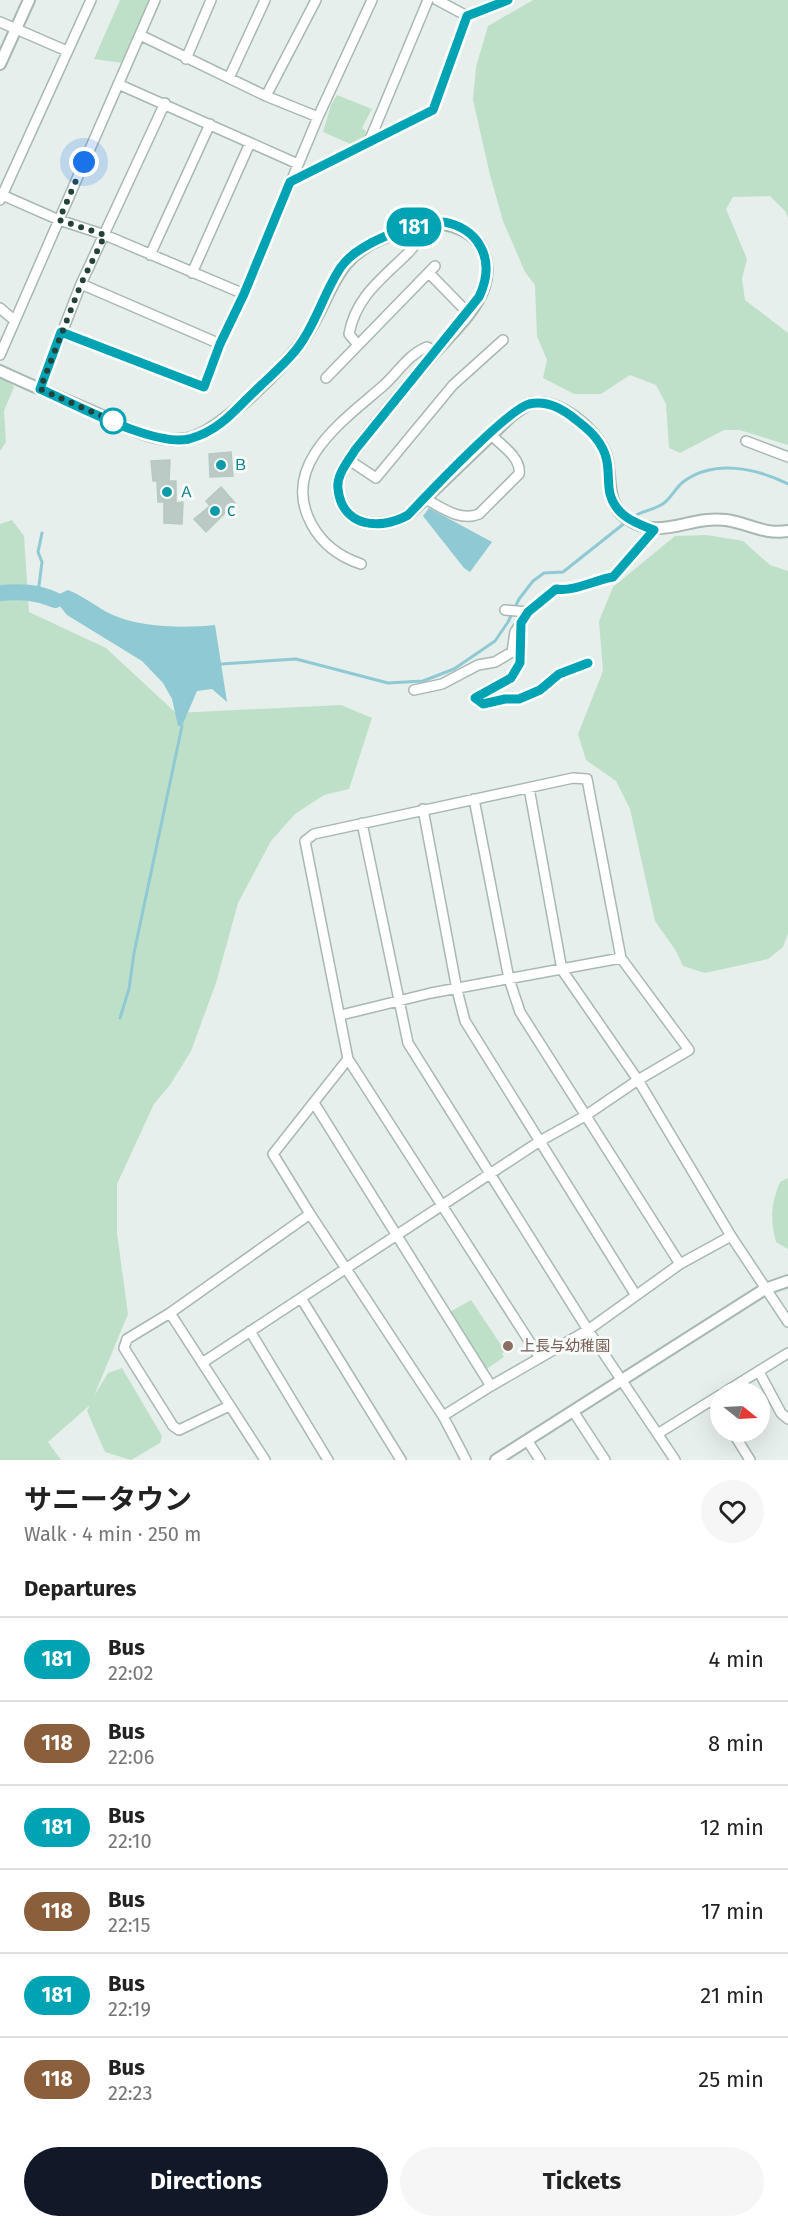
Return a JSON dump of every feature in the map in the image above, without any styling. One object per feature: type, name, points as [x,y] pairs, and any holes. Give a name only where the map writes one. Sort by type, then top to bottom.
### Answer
[{"type":"street","points":[[0,64],[29,0]]},
{"type":"street","points":[[91,0],[1,197],[105,235],[244,294]]},
{"type":"street","points":[[0,355],[155,0]]},
{"type":"street","points":[[186,58],[211,0]]},
{"type":"street","points":[[229,78],[265,0]]},
{"type":"street","points":[[266,96],[316,0]]},
{"type":"street","points":[[61,332],[204,387],[220,344],[244,294],[318,117],[372,0]]},
{"type":"street","points":[[368,144],[427,2],[416,0]]},
{"type":"street","points":[[437,0],[467,16]]},
{"type":"street","points":[[290,182],[433,110],[467,16],[508,0]]},
{"type":"street","points":[[0,22],[67,51]]},
{"type":"street","points":[[140,35],[266,96],[318,117]]},
{"type":"street","points":[[117,84],[165,103],[298,164]]},
{"type":"street","points":[[40,389],[81,284],[165,103]]},
{"type":"street","points":[[150,255],[210,124]]},
{"type":"street","points":[[192,273],[250,143]]},
{"type":"street","points":[[0,371],[148,436],[187,439],[207,432],[222,423],[287,359],[305,338],[341,266],[356,252],[413,227],[439,222],[457,225],[473,236],[486,257],[487,272],[479,297],[349,460],[340,476],[338,488],[342,502],[351,516],[363,523],[380,526],[408,515],[490,434],[529,404],[550,404],[570,415],[593,433],[605,453],[610,495],[624,516],[635,523],[654,530],[708,519],[727,520],[766,532],[788,531]]},
{"type":"street","points":[[358,345],[349,334],[352,318],[359,302],[410,252],[414,246],[413,227]]},
{"type":"street","points":[[326,378],[432,270],[468,313]]},
{"type":"street","points":[[81,284],[220,344]]},
{"type":"street","points":[[0,308],[14,320]]},
{"type":"street","points":[[349,460],[376,478],[453,385],[503,340]]},
{"type":"street","points":[[361,564],[338,554],[318,536],[309,520],[303,499],[307,469],[315,451],[327,436],[386,384],[413,353],[427,347],[436,351]]},
{"type":"street","points":[[424,498],[459,516],[470,518],[479,514],[519,474],[521,467],[518,461],[490,434]]},
{"type":"street","points":[[746,441],[788,457]]},
{"type":"street","points":[[505,611],[524,612],[556,589],[567,591],[596,580],[613,577],[654,530]]},
{"type":"street","points":[[524,612],[521,623],[520,663],[511,678],[475,698],[483,704],[505,699],[519,699],[540,690],[559,674],[588,663]]},
{"type":"street","points":[[414,690],[442,684],[478,665],[495,662],[512,652],[515,632],[521,623]]},
{"type":"street","points":[[202,1363],[250,1331],[444,1205],[491,1175],[540,1141],[585,1116],[638,1080],[689,1050],[621,958],[597,819],[587,779],[573,778],[314,834],[305,841],[348,1059],[444,1205],[540,1358]]},
{"type":"street","points":[[529,788],[562,970],[638,1080],[731,1236],[788,1322]]},
{"type":"street","points":[[474,799],[509,979],[520,1012],[680,1264]]},
{"type":"street","points":[[423,809],[457,990],[465,1021],[635,1294]]},
{"type":"street","points":[[362,823],[408,1043],[588,1330],[623,1379],[675,1460]]},
{"type":"street","points":[[341,1015],[400,1000],[621,958]]},
{"type":"street","points":[[348,1059],[273,1154],[442,1416],[466,1460]]},
{"type":"street","points":[[314,1103],[491,1386]]},
{"type":"street","points":[[229,1406],[179,1430],[173,1426],[124,1348],[127,1340],[170,1313],[310,1214]]},
{"type":"street","points":[[442,1416],[588,1330],[635,1294],[680,1264],[731,1236]]},
{"type":"street","points":[[496,1460],[765,1289],[788,1281]]},
{"type":"street","points":[[301,1298],[401,1460]]},
{"type":"street","points":[[170,1313],[265,1460]]},
{"type":"street","points":[[250,1331],[328,1460]]},
{"type":"street","points":[[742,1382],[788,1353]]},
{"type":"street","points":[[759,1372],[781,1413],[788,1419]]},
{"type":"street","points":[[659,1433],[710,1402]]},
{"type":"street","points":[[573,1412],[605,1460]]},
{"type":"street","points":[[527,1440],[540,1460]]},
{"type":"street","points":[[739,1442],[750,1460]]},
{"type":"green space","points":[[120,0],[151,0],[122,63],[94,59]]},
{"type":"green space","points":[[533,0],[788,0],[788,218],[786,212],[770,196],[733,197],[726,209],[747,259],[742,279],[745,300],[788,333],[788,445],[740,430],[724,430],[680,453],[669,448],[666,404],[656,385],[630,375],[601,394],[574,394],[543,378],[547,360],[537,336],[535,285],[525,272],[503,221],[473,100],[476,67],[488,26]]},
{"type":"green space","points":[[337,95],[372,109],[362,128],[366,131],[364,139],[355,146],[323,132],[331,105]]},
{"type":"green space","points":[[0,378],[9,381],[14,387],[4,411],[6,442],[0,451]]},
{"type":"green space","points":[[12,520],[24,536],[29,612],[106,648],[176,713],[341,705],[372,718],[349,789],[324,795],[295,814],[271,841],[238,903],[216,983],[191,1051],[170,1085],[154,1104],[117,1184],[117,1233],[128,1314],[94,1396],[108,1373],[122,1368],[162,1436],[160,1443],[131,1460],[105,1452],[87,1411],[90,1405],[48,1442],[61,1460],[0,1460],[0,524]]},
{"type":"green space","points":[[707,535],[743,541],[770,565],[788,571],[788,933],[783,947],[768,959],[705,973],[683,966],[676,951],[655,921],[630,809],[616,781],[586,760],[578,734],[603,671],[599,621],[613,587],[675,536]]},
{"type":"green space","points":[[788,1178],[788,1249],[776,1242],[772,1219],[773,1204],[780,1182]]},
{"type":"green space","points":[[471,1300],[505,1351],[502,1354],[504,1357],[485,1370],[450,1312]]},
{"type":"water","points":[[429,508],[492,542],[470,572],[464,568],[423,516]]},
{"type":"water","points":[[68,590],[124,619],[150,625],[177,627],[215,625],[227,702],[212,689],[197,691],[182,726],[178,726],[172,699],[163,683],[142,661],[67,615],[55,600],[57,595]]},
{"type":"building","name":"Ｂ","points":[[231,452],[233,476],[210,477],[209,454]]},
{"type":"building","name":"Ａ","points":[[170,460],[169,481],[176,481],[176,503],[183,502],[182,524],[164,523],[164,502],[158,502],[157,481],[153,481],[151,461]]},
{"type":"building","name":"C","points":[[221,487],[235,503],[206,532],[194,519],[210,506],[206,501]]},
{"type":"waterway","points":[[631,518],[664,503],[683,482],[708,470],[721,468],[749,470],[788,484]]},
{"type":"waterway","points":[[221,664],[296,659],[388,683],[423,681],[454,669],[495,641],[508,622],[519,599],[533,581],[544,573],[563,572],[626,522]]},
{"type":"waterway","points":[[38,593],[42,562],[38,552],[42,533]]},
{"type":"waterway","points":[[0,593],[28,593],[55,600]]},
{"type":"waterway","points":[[120,1018],[129,989],[134,953],[182,726]]},
{"type":"bus line","name":"181","points":[[508,0],[467,16],[433,110],[290,182],[244,294],[220,344],[204,387],[61,332],[40,389],[148,436],[187,439],[207,432],[222,423],[305,338],[341,266],[356,252],[387,236],[413,227],[439,222],[457,225],[473,236],[486,257],[487,272],[484,286],[468,313],[355,450],[340,476],[338,488],[342,502],[351,516],[363,523],[380,526],[395,522],[408,515],[490,434],[529,404],[550,404],[570,415],[593,433],[605,453],[610,495],[618,509],[637,524],[654,530],[613,577],[596,580],[567,591],[556,589],[528,612],[521,623],[520,663],[511,678],[475,698],[483,704],[505,699],[519,699],[540,690],[559,674],[588,663]]},
{"type":"place","name":"Ｂ","points":[[221,465]]},
{"type":"place","name":"Ａ","points":[[167,492]]},
{"type":"place","name":"C","points":[[215,511]]},
{"type":"place","name":"上長与幼稚園","points":[[508,1346]]},
{"type":"route","points":[[84,162],[59,220],[105,235],[81,284],[40,389],[113,421]]}]
